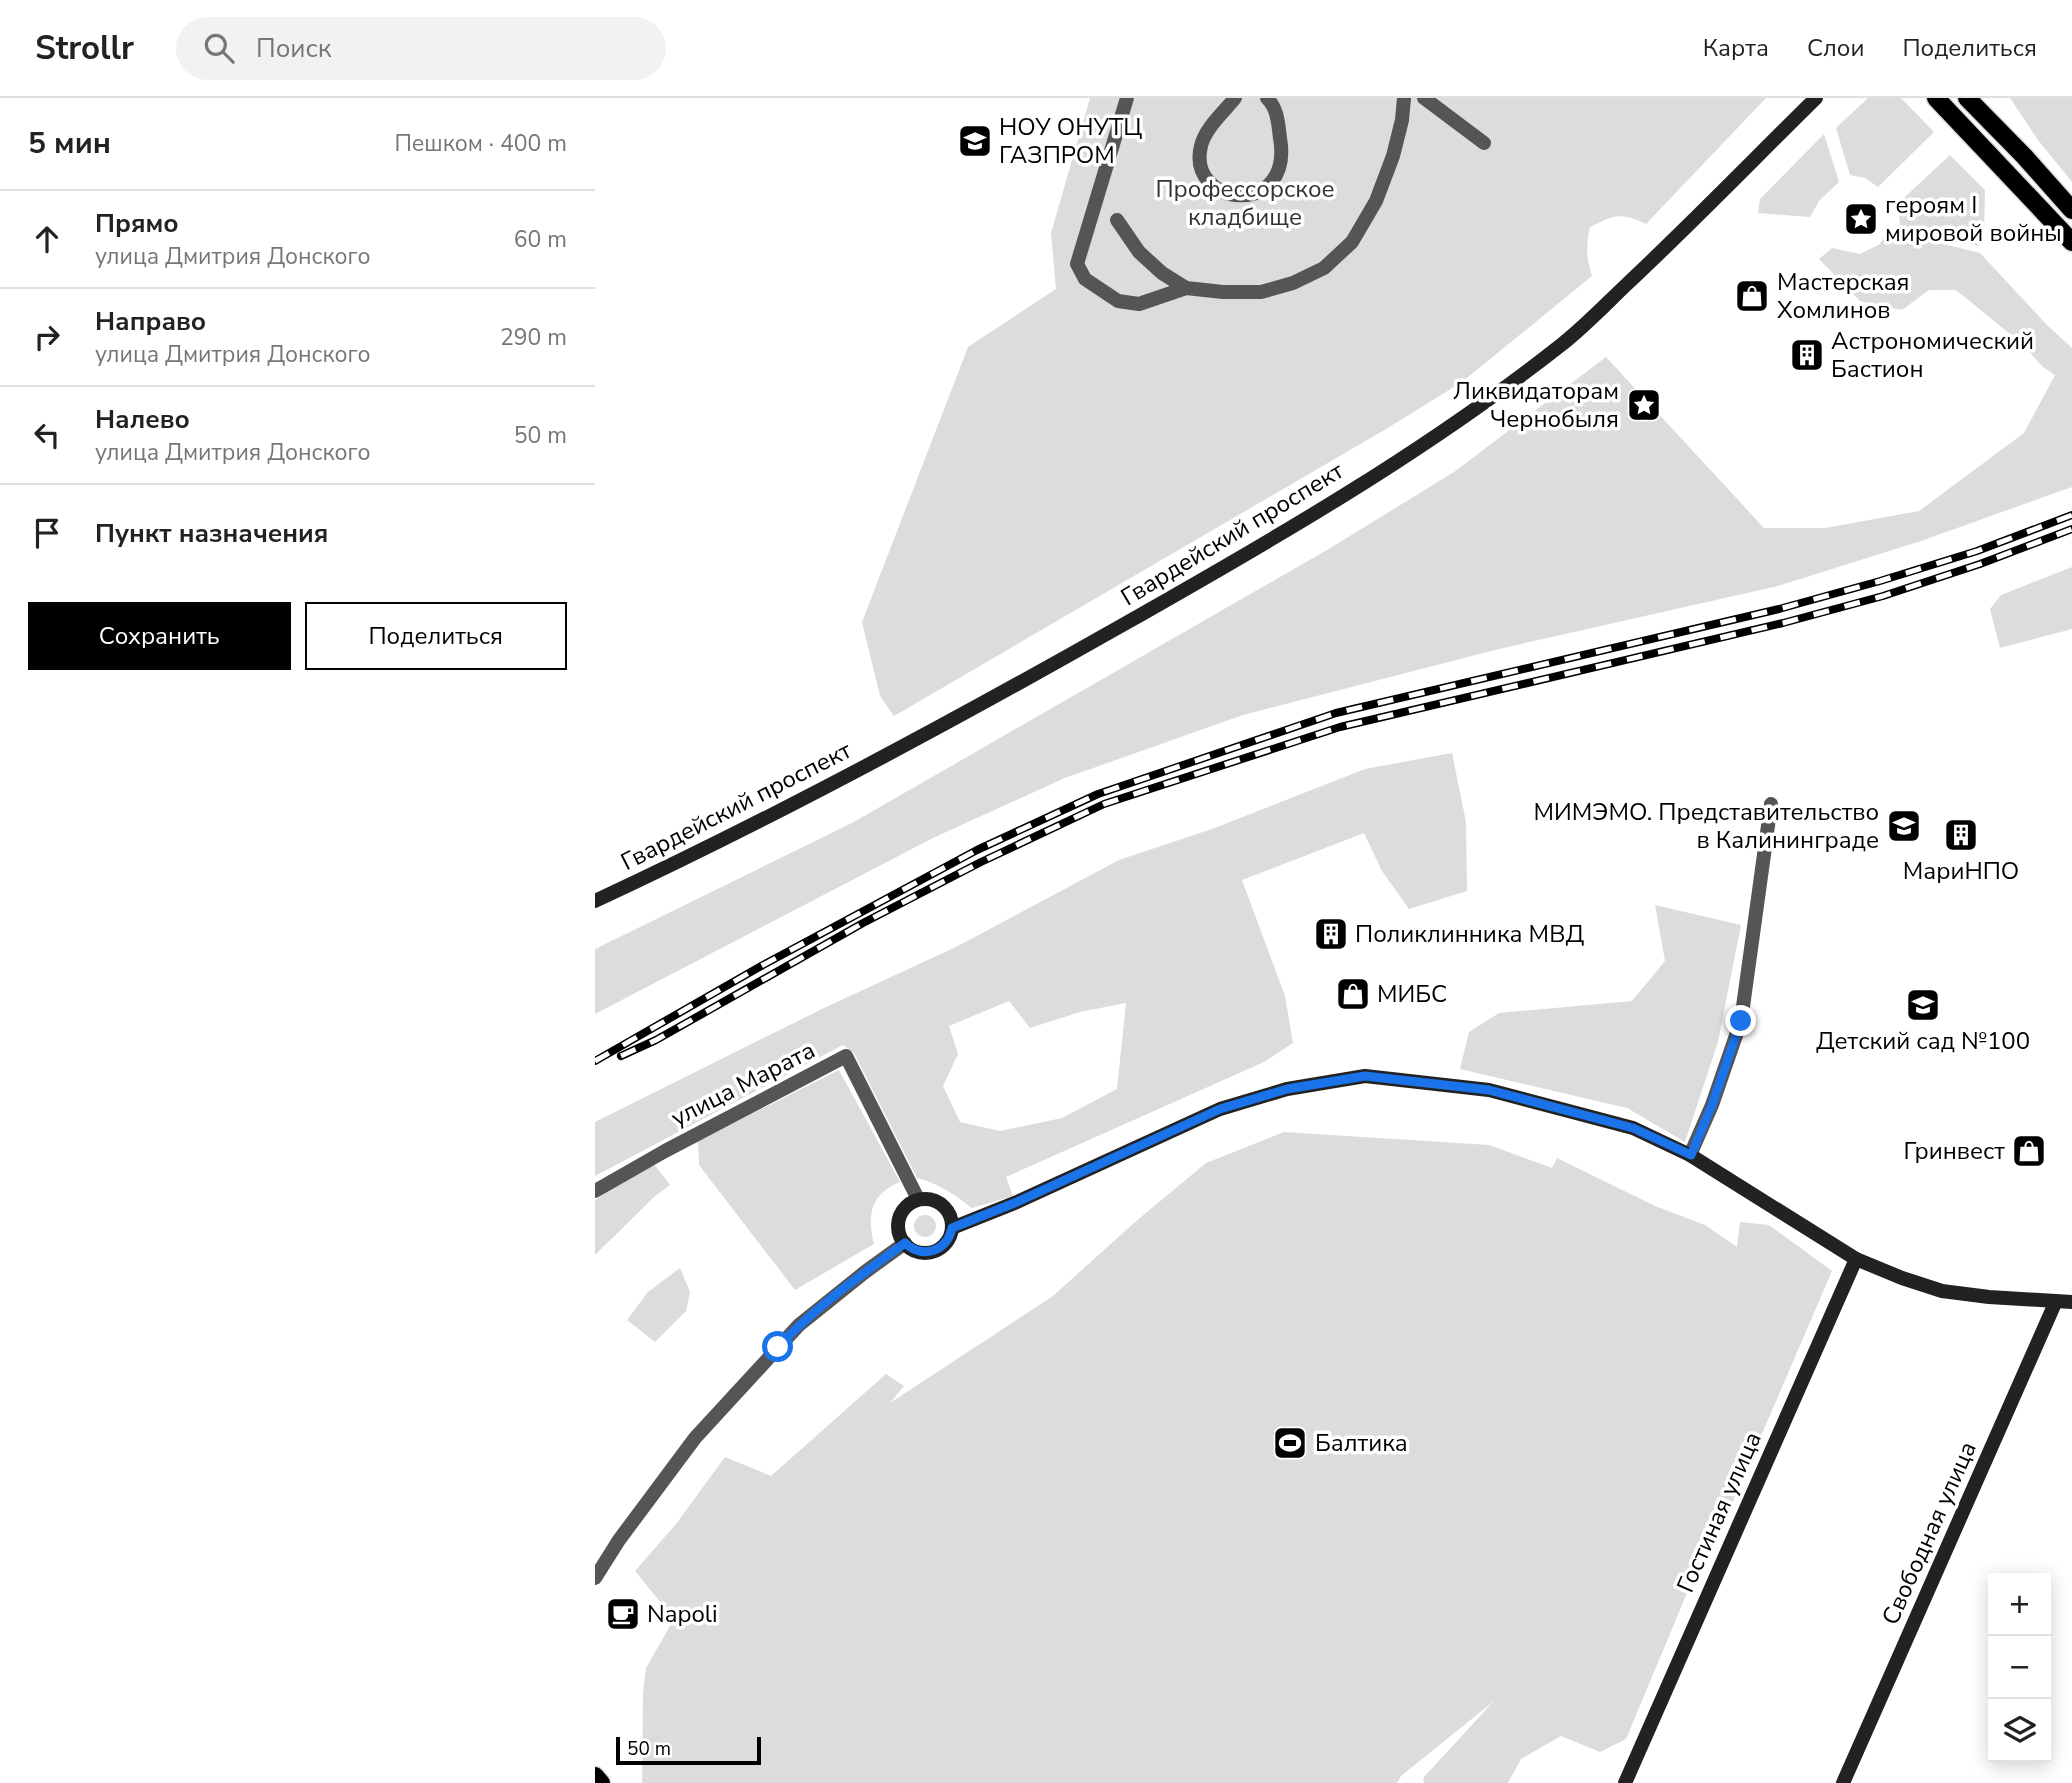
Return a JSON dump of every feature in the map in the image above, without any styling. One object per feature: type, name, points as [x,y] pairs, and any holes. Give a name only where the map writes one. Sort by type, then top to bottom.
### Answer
[{"type":"main road","name":"Гвардейский проспект","points":[[595,901],[702,851],[1029,678],[1194,584],[1464,418],[1565,342],[1693,222],[1816,98]]},
{"type":"main road","points":[[1936,98],[2072,242]]},
{"type":"main road","points":[[1967,98],[2072,210]]},
{"type":"main road","points":[[952,1228],[1017,1202],[1220,1109],[1287,1089],[1365,1076],[1489,1090],[1633,1128],[1691,1155],[1856,1259],[1902,1278],[1942,1291],[2072,1302]]},
{"type":"main road","points":[[918,1199],[934,1200],[949,1214],[952,1228],[945,1244],[937,1250],[927,1253],[916,1251],[901,1238],[899,1217],[905,1208],[918,1199]]},
{"type":"main road","name":"Гостиная улица","points":[[1625,1783],[1856,1259]]},
{"type":"main road","name":"Свободная улица","points":[[1843,1783],[2056,1301]]},
{"type":"main road","points":[[595,1776],[601,1783]]},
{"type":"street","points":[[1127,98],[1077,264],[1085,279],[1118,301],[1139,304],[1187,288]]},
{"type":"street","points":[[1235,98],[1205,135],[1199,155],[1201,166],[1212,184],[1220,191],[1240,197],[1260,192],[1280,169],[1282,146],[1276,110],[1267,98]]},
{"type":"street","points":[[1118,220],[1139,252],[1161,273],[1187,288],[1261,292],[1293,283],[1324,268],[1352,242],[1375,201],[1393,156],[1402,120],[1404,98]]},
{"type":"street","points":[[1425,98],[1484,143]]},
{"type":"street","points":[[1691,1155],[1712,1105],[1741,1021],[1771,804]]},
{"type":"street","name":"улица Марата","points":[[595,1191],[846,1056],[918,1199]]},
{"type":"street","points":[[595,1578],[619,1540],[695,1438],[799,1325],[905,1243]]},
{"type":"green space","name":"Профессорское кладбище","points":[[1090,98],[1766,98],[1646,224],[1618,216],[1590,227],[1587,252],[1592,276],[1462,382],[894,716],[880,696],[862,622],[968,347],[1056,289],[1051,233]]},
{"type":"green space","points":[[1868,98],[1901,98],[1934,132],[1878,187],[1865,178],[1850,175],[1836,128]]},
{"type":"green space","points":[[2010,98],[2072,98],[2072,182],[2038,140]]},
{"type":"green space","points":[[1824,134],[1839,182],[1819,201],[1810,217],[1758,213],[1760,199]]},
{"type":"green space","points":[[1950,155],[1985,190],[1984,232],[1979,246],[1900,225],[1899,215],[1893,208]]},
{"type":"green space","points":[[1887,230],[1980,253],[2072,348],[2072,487],[1921,541],[1778,586],[1499,649],[1243,715],[1065,778],[933,838],[595,1014],[595,949],[852,823],[1327,550],[1454,472],[1606,357],[1764,528],[1825,528],[1919,511],[2024,433],[2055,375],[2043,367],[2021,343],[1956,290],[1929,290],[1902,310],[1860,301],[1819,259],[1832,248],[1860,254],[1880,244]]},
{"type":"green space","points":[[2072,567],[2072,629],[2000,648],[1990,609],[2001,595]]},
{"type":"green space","points":[[1452,753],[1466,822],[1467,891],[1409,909],[1382,871],[1364,833],[1242,880],[1285,996],[1293,1043],[1264,1062],[1006,1177],[1013,1196],[972,1208],[939,1186],[917,1178],[854,1053],[843,1045],[595,1176],[595,1122],[824,1008],[958,946],[1119,860],[1212,829],[1365,769]],"holes":[[[1009,1001],[1030,1028],[1080,1012],[1126,1003],[1117,1089],[1062,1118],[1000,1131],[960,1122],[943,1086],[958,1054],[949,1026]]]},
{"type":"green space","points":[[1655,905],[1741,925],[1718,1042],[1685,1142],[1627,1108],[1460,1069],[1469,1032],[1499,1013],[1632,1001],[1665,961]]},
{"type":"green space","points":[[839,1070],[900,1182],[882,1193],[873,1207],[871,1224],[874,1244],[795,1290],[699,1165],[698,1141]]},
{"type":"green space","name":"Балтика","points":[[1284,1132],[1489,1145],[1552,1168],[1557,1158],[1655,1206],[1705,1225],[1737,1247],[1740,1222],[1769,1225],[1832,1271],[1715,1543],[1700,1562],[1626,1739],[1600,1752],[1561,1736],[1521,1759],[1508,1783],[1424,1783],[1423,1778],[1494,1701],[1401,1776],[1397,1783],[642,1783],[643,1693],[646,1668],[674,1619],[635,1571],[676,1524],[725,1457],[771,1476],[886,1374],[904,1386],[890,1403],[1053,1296],[1206,1163]]},
{"type":"green space","points":[[653,1163],[670,1185],[654,1197],[595,1255],[595,1200]]},
{"type":"green space","points":[[925,1215],[933,1218],[936,1226],[933,1234],[925,1237],[917,1234],[914,1226],[917,1218]]},
{"type":"green space","points":[[680,1268],[690,1292],[686,1311],[655,1342],[627,1320],[648,1292]]},
{"type":"railway","points":[[595,1061],[763,965],[977,850],[1098,794],[1336,713],[1779,609],[1977,551],[2072,515]]},
{"type":"railway","points":[[621,1056],[656,1040],[863,923],[981,862],[1104,804],[1340,727],[1783,623],[1883,596],[1980,564],[2072,529]]},
{"type":"place","name":"НОУ ОНУТЦ ГАЗПРОМ","points":[[975,141]]},
{"type":"place","name":"героям I мировой войны","points":[[1861,219]]},
{"type":"place","name":"Мастерская Хомлинов","points":[[1752,296]]},
{"type":"place","name":"Астрономический Бастион","points":[[1807,355]]},
{"type":"place","name":"Ликвидаторам Чернобыля","points":[[1644,405]]},
{"type":"place","name":"МИМЭМО. Представительство в Калининграде","points":[[1904,826]]},
{"type":"place","name":"МариНПО","points":[[1961,835]]},
{"type":"place","name":"Поликлинника МВД","points":[[1331,934]]},
{"type":"place","name":"МИБС","points":[[1353,994]]},
{"type":"place","name":"Детский сад №100","points":[[1923,1005]]},
{"type":"place","name":"Гринвест","points":[[2029,1151]]},
{"type":"place","name":"Балтика","points":[[1290,1443]]},
{"type":"place","name":"Napoli","points":[[623,1614]]},
{"type":"route","points":[[778,1347],[799,1325],[905,1243],[916,1251],[927,1253],[937,1250],[945,1244],[952,1228],[1017,1202],[1220,1109],[1287,1089],[1365,1076],[1489,1090],[1633,1128],[1691,1155],[1712,1105],[1741,1021]]}]
